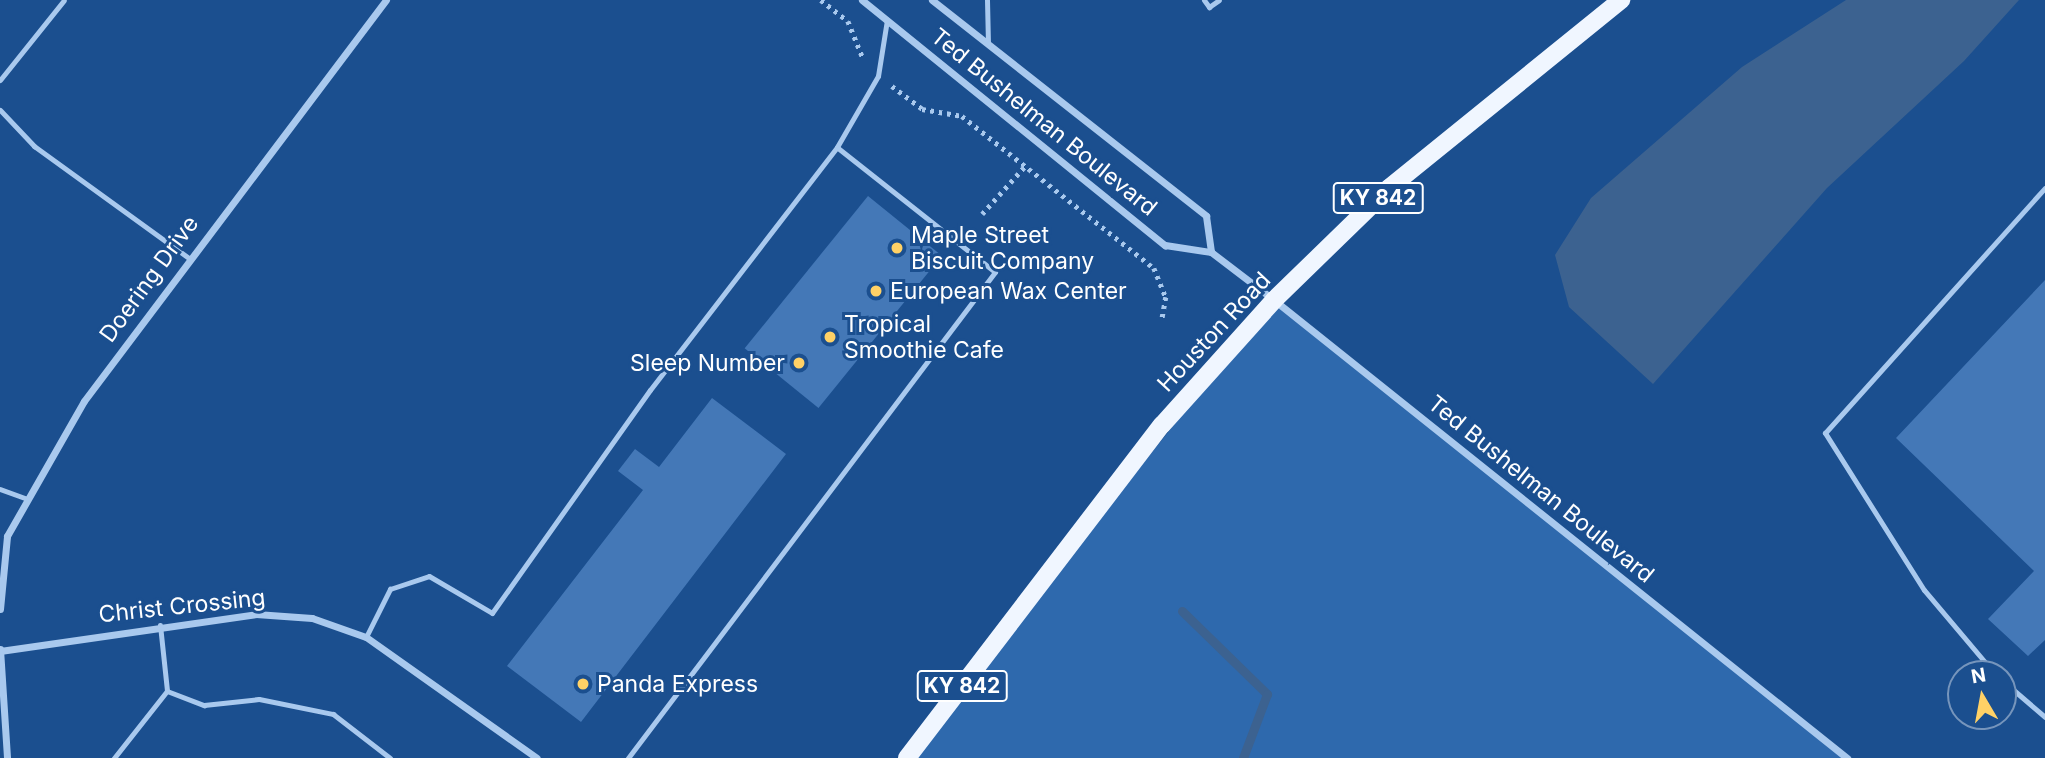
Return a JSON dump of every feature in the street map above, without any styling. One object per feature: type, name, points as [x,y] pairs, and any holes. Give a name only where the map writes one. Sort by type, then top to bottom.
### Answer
[{"type":"main road","name":"Houston Road","points":[[907,758],[1162,425],[1274,300],[1389,188],[1621,0]]},
{"type":"street","name":"Doering Drive","points":[[0,609],[7,536],[25,499],[84,401],[189,258],[386,0]]},
{"type":"street","name":"Ted Bushelman Boulevard","points":[[862,0],[1165,245],[1210,252],[1274,300],[1847,758]]},
{"type":"street","name":"Ted Bushelman Boulevard","points":[[932,0],[1206,216],[1210,252]]},
{"type":"street","name":"Christ Crossing","points":[[0,650],[160,625],[256,614],[312,618],[366,636],[537,758]]},
{"type":"street","points":[[0,650],[7,758]]},
{"type":"lane","points":[[0,80],[64,0]]},
{"type":"lane","points":[[987,0],[988,44]]},
{"type":"lane","points":[[1204,0],[1209,7],[1219,0]]},
{"type":"lane","points":[[366,636],[390,589],[429,576],[492,613],[659,379],[837,146],[878,76],[887,20]]},
{"type":"lane","points":[[0,110],[34,146],[189,258]]},
{"type":"lane","points":[[628,758],[995,272],[837,146]]},
{"type":"lane","points":[[1984,660],[1924,590],[1825,433],[2045,188]]},
{"type":"lane","points":[[0,489],[25,499]]},
{"type":"lane","points":[[114,758],[167,691],[160,625]]},
{"type":"lane","points":[[167,691],[204,705],[259,699],[332,714],[390,758]]},
{"type":"lane","points":[[2017,693],[2045,717]]},
{"type":"path","points":[[821,0],[848,21],[863,61]]},
{"type":"path","points":[[922,109],[962,116],[1154,268],[1166,297],[1163,319]]},
{"type":"path","points":[[982,214],[1025,166]]},
{"type":"shaded area","points":[[1846,0],[2019,0],[1964,61],[1827,188],[1653,384],[1569,307],[1555,255],[1591,198],[1742,67]]},
{"type":"shaded area","points":[[1274,300],[1847,758],[907,758]]},
{"type":"building","points":[[868,196],[942,256],[818,408],[745,348]]},
{"type":"building","points":[[2045,280],[2045,640],[2028,656],[1988,619],[2034,571],[1896,438]]},
{"type":"building","points":[[712,398],[786,454],[581,722],[507,666],[643,490],[618,471],[635,449],[659,467]]},
{"type":"waterway","points":[[1182,611],[1267,694],[1243,758]]},
{"type":"place","name":"Maple Street Biscuit Company","points":[[897,248]]},
{"type":"place","name":"European Wax Center","points":[[876,291]]},
{"type":"place","name":"Tropical Smoothie Cafe","points":[[830,337]]},
{"type":"place","name":"Sleep Number","points":[[799,363]]},
{"type":"place","name":"Panda Express","points":[[583,684]]}]
